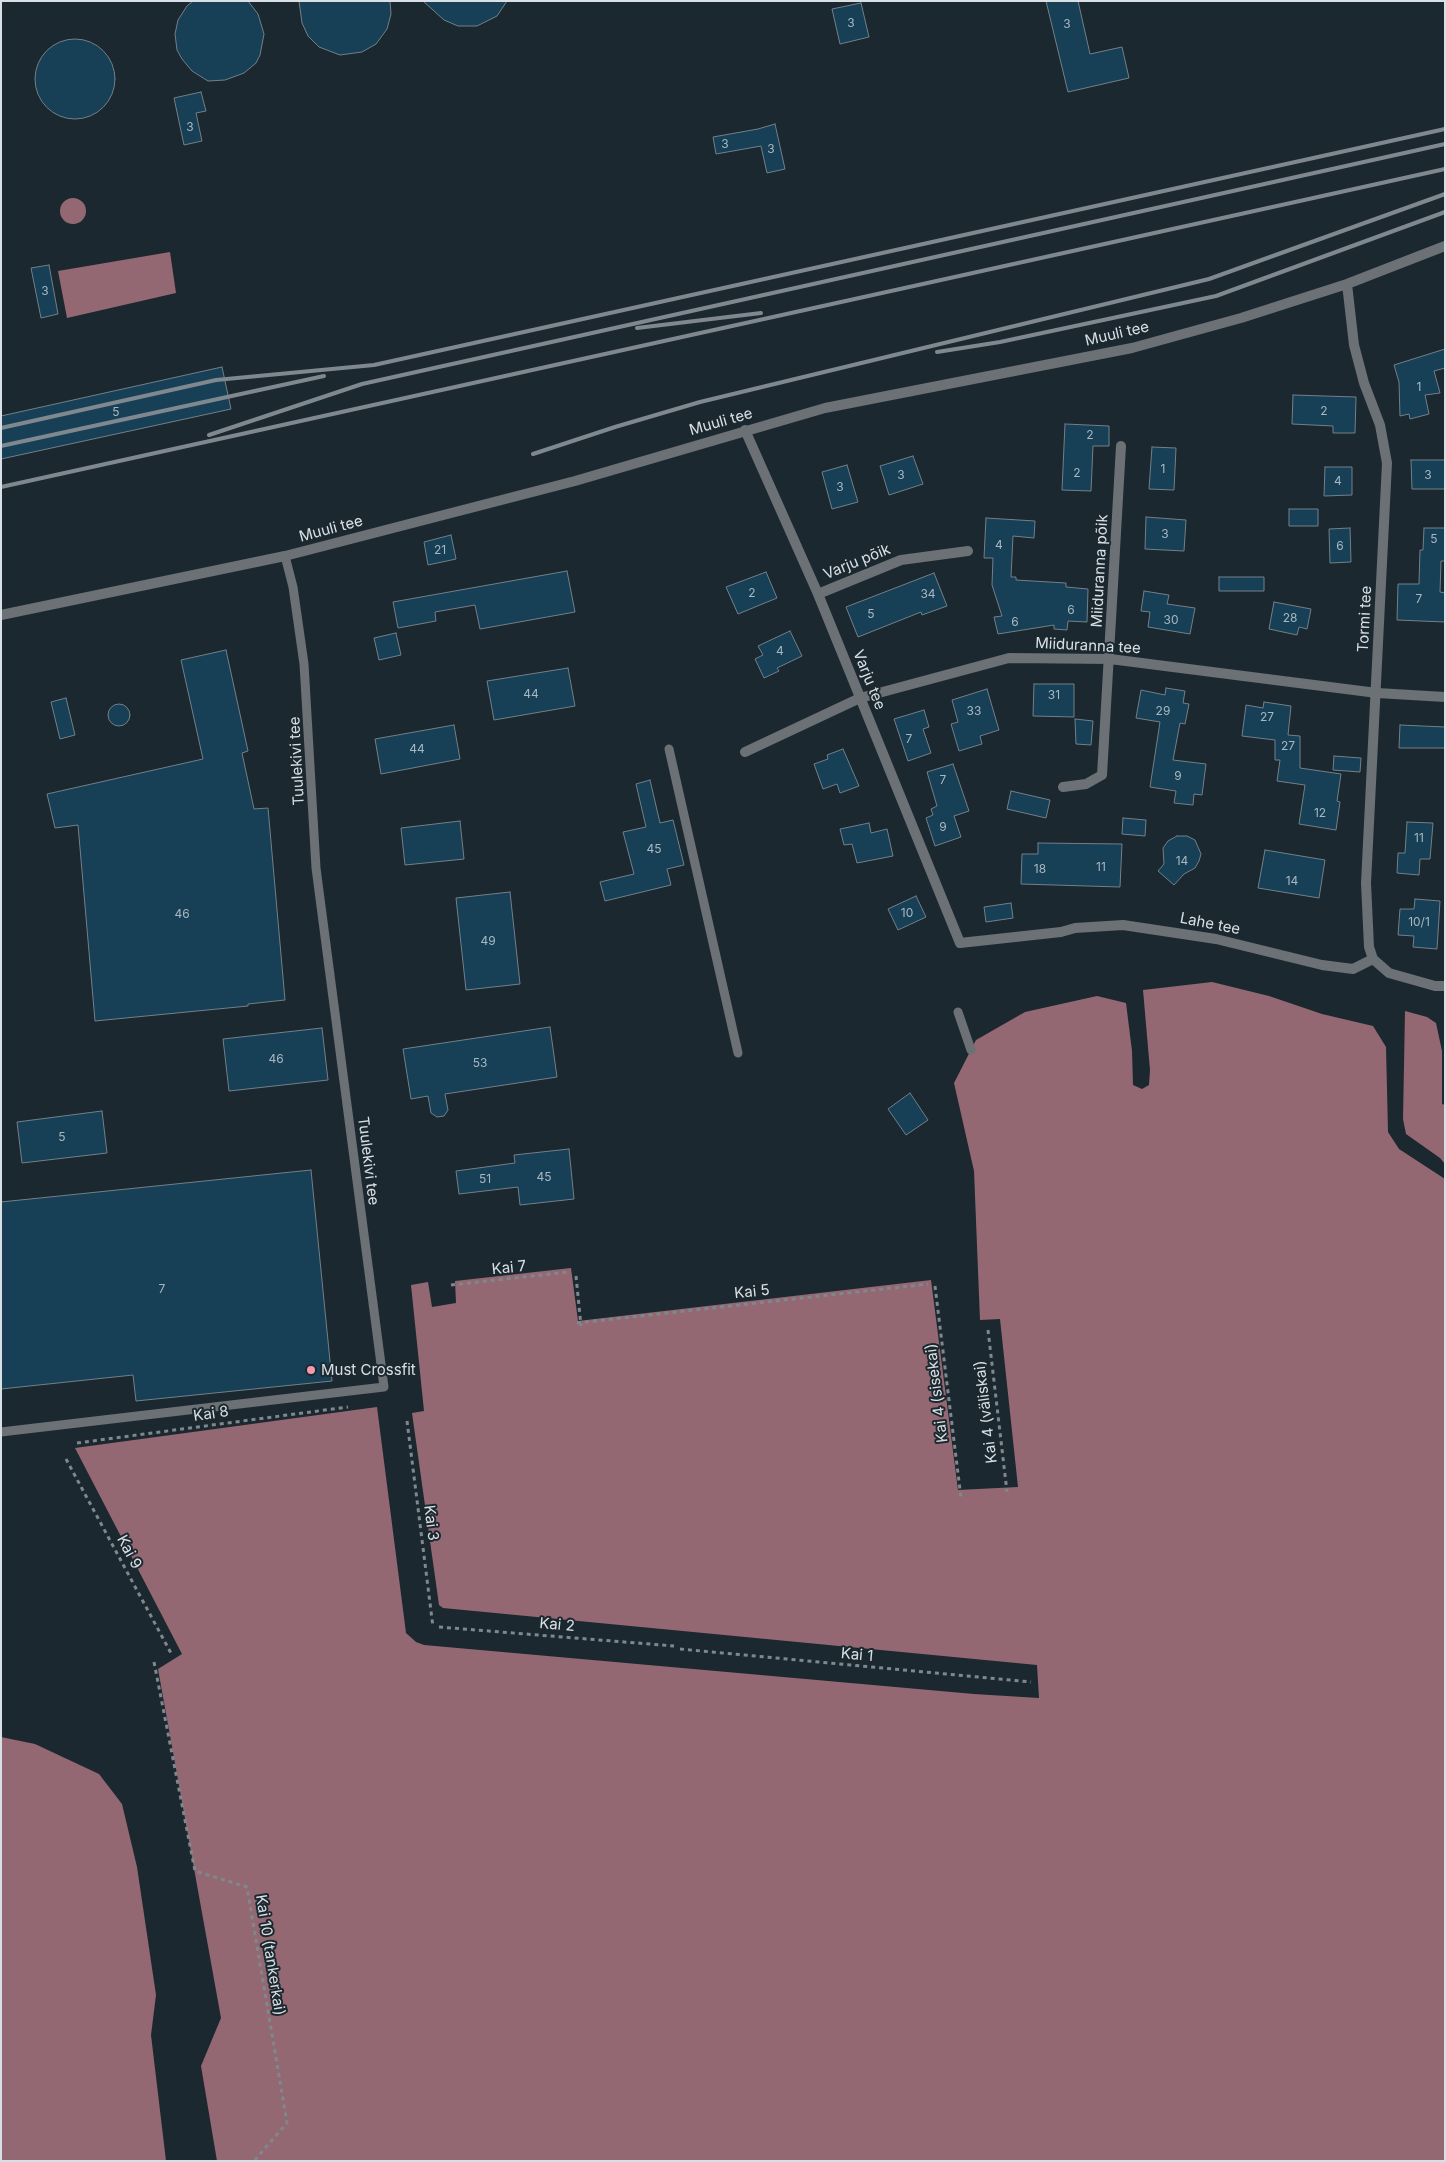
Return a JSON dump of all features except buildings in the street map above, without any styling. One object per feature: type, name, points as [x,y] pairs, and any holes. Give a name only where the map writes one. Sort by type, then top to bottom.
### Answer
[{"type":"street","name":"Muuli tee","points":[[1,615],[285,556],[575,481],[825,408],[1132,348],[1241,318],[1347,284],[1445,246]]},
{"type":"street","name":"Tormi tee","points":[[1347,284],[1354,345],[1364,383],[1380,425],[1387,463],[1366,883],[1369,947],[1373,959]]},
{"type":"street","name":"Varju tee","points":[[745,430],[818,594],[960,943]]},
{"type":"street","name":"Miiduranna põik","points":[[1063,787],[1086,784],[1102,776],[1121,446]]},
{"type":"street","name":"Varju põik","points":[[818,594],[901,560],[968,552]]},
{"type":"street","name":"Miiduranna tee","points":[[745,752],[860,698],[1009,658],[1110,659],[1377,693],[1445,697]]},
{"type":"street","name":"Lahe tee","points":[[960,943],[1061,932],[1075,928],[1123,925],[1216,939],[1322,965],[1353,968],[1373,959]]},
{"type":"street","points":[[1373,959],[1389,972],[1435,986],[1445,986]]},
{"type":"lane","name":"Tuulekivi tee","points":[[1,1432],[384,1388],[316,868],[304,664],[293,587],[285,556]]},
{"type":"lane","points":[[669,749],[738,1053]]},
{"type":"lane","points":[[958,1012],[971,1050]]},
{"type":"path","name":"Kai 7","points":[[451,1285],[569,1272]]},
{"type":"path","name":"Kai 5","points":[[576,1276],[579,1325],[928,1284]]},
{"type":"path","name":"Kai 4 (sisekai)","points":[[935,1286],[961,1498]]},
{"type":"path","name":"Kai 4 (väliskai)","points":[[988,1330],[1007,1492]]},
{"type":"path","name":"Kai 8","points":[[77,1444],[348,1407]]},
{"type":"path","name":"Kai 3","points":[[407,1421],[433,1627]]},
{"type":"path","name":"Kai 9","points":[[66,1459],[172,1655]]},
{"type":"path","name":"Kai 2","points":[[439,1627],[674,1646]]},
{"type":"path","name":"Kai 1","points":[[680,1649],[1031,1682]]},
{"type":"path","name":"Kai 10 (tankerkai)","points":[[154,1662],[195,1871],[247,1887],[286,2123],[254,2161]]},
{"type":"shaded area","points":[[73,198],[82,202],[86,211],[82,220],[73,224],[64,220],[60,211],[64,202]]},
{"type":"shaded area","points":[[170,252],[176,293],[67,318],[58,271]]},
{"type":"shaded area","points":[[1212,982],[1269,996],[1322,1014],[1373,1026],[1386,1047],[1388,1132],[1399,1149],[1445,1179],[1445,2161],[217,2161],[201,2066],[221,2018],[158,1669],[182,1654],[75,1448],[377,1407],[406,1633],[416,1642],[424,1645],[974,1694],[1039,1698],[1037,1665],[443,1608],[439,1605],[412,1413],[424,1411],[411,1285],[428,1282],[432,1307],[456,1303],[455,1281],[571,1268],[578,1321],[931,1280],[958,1490],[1018,1487],[1000,1319],[980,1320],[974,1171],[954,1083],[976,1040],[1025,1012],[1097,996],[1126,1003],[1132,1051],[1133,1085],[1142,1089],[1149,1085],[1150,1070],[1143,990]]},
{"type":"shaded area","points":[[1405,1011],[1427,1017],[1436,1023],[1442,1051],[1442,1104],[1445,1105],[1445,1164],[1440,1158],[1406,1134],[1403,1119]]},
{"type":"shaded area","points":[[1,1737],[35,1744],[99,1774],[122,1804],[137,1867],[156,1995],[151,2035],[166,2161],[1,2161]]},
{"type":"railway","points":[[1,428],[216,380],[374,365],[1445,129]]},
{"type":"railway","points":[[209,435],[362,384],[1445,144]]},
{"type":"railway","points":[[1,487],[1445,169]]},
{"type":"railway","points":[[533,454],[700,402],[1209,279],[1445,194]]},
{"type":"railway","points":[[937,352],[1000,342],[1216,296],[1445,212]]},
{"type":"railway","points":[[637,328],[761,313]]},
{"type":"railway","points":[[1,446],[324,376]]},
{"type":"place","name":"Must Crossfit","points":[[311,1370]]}]
